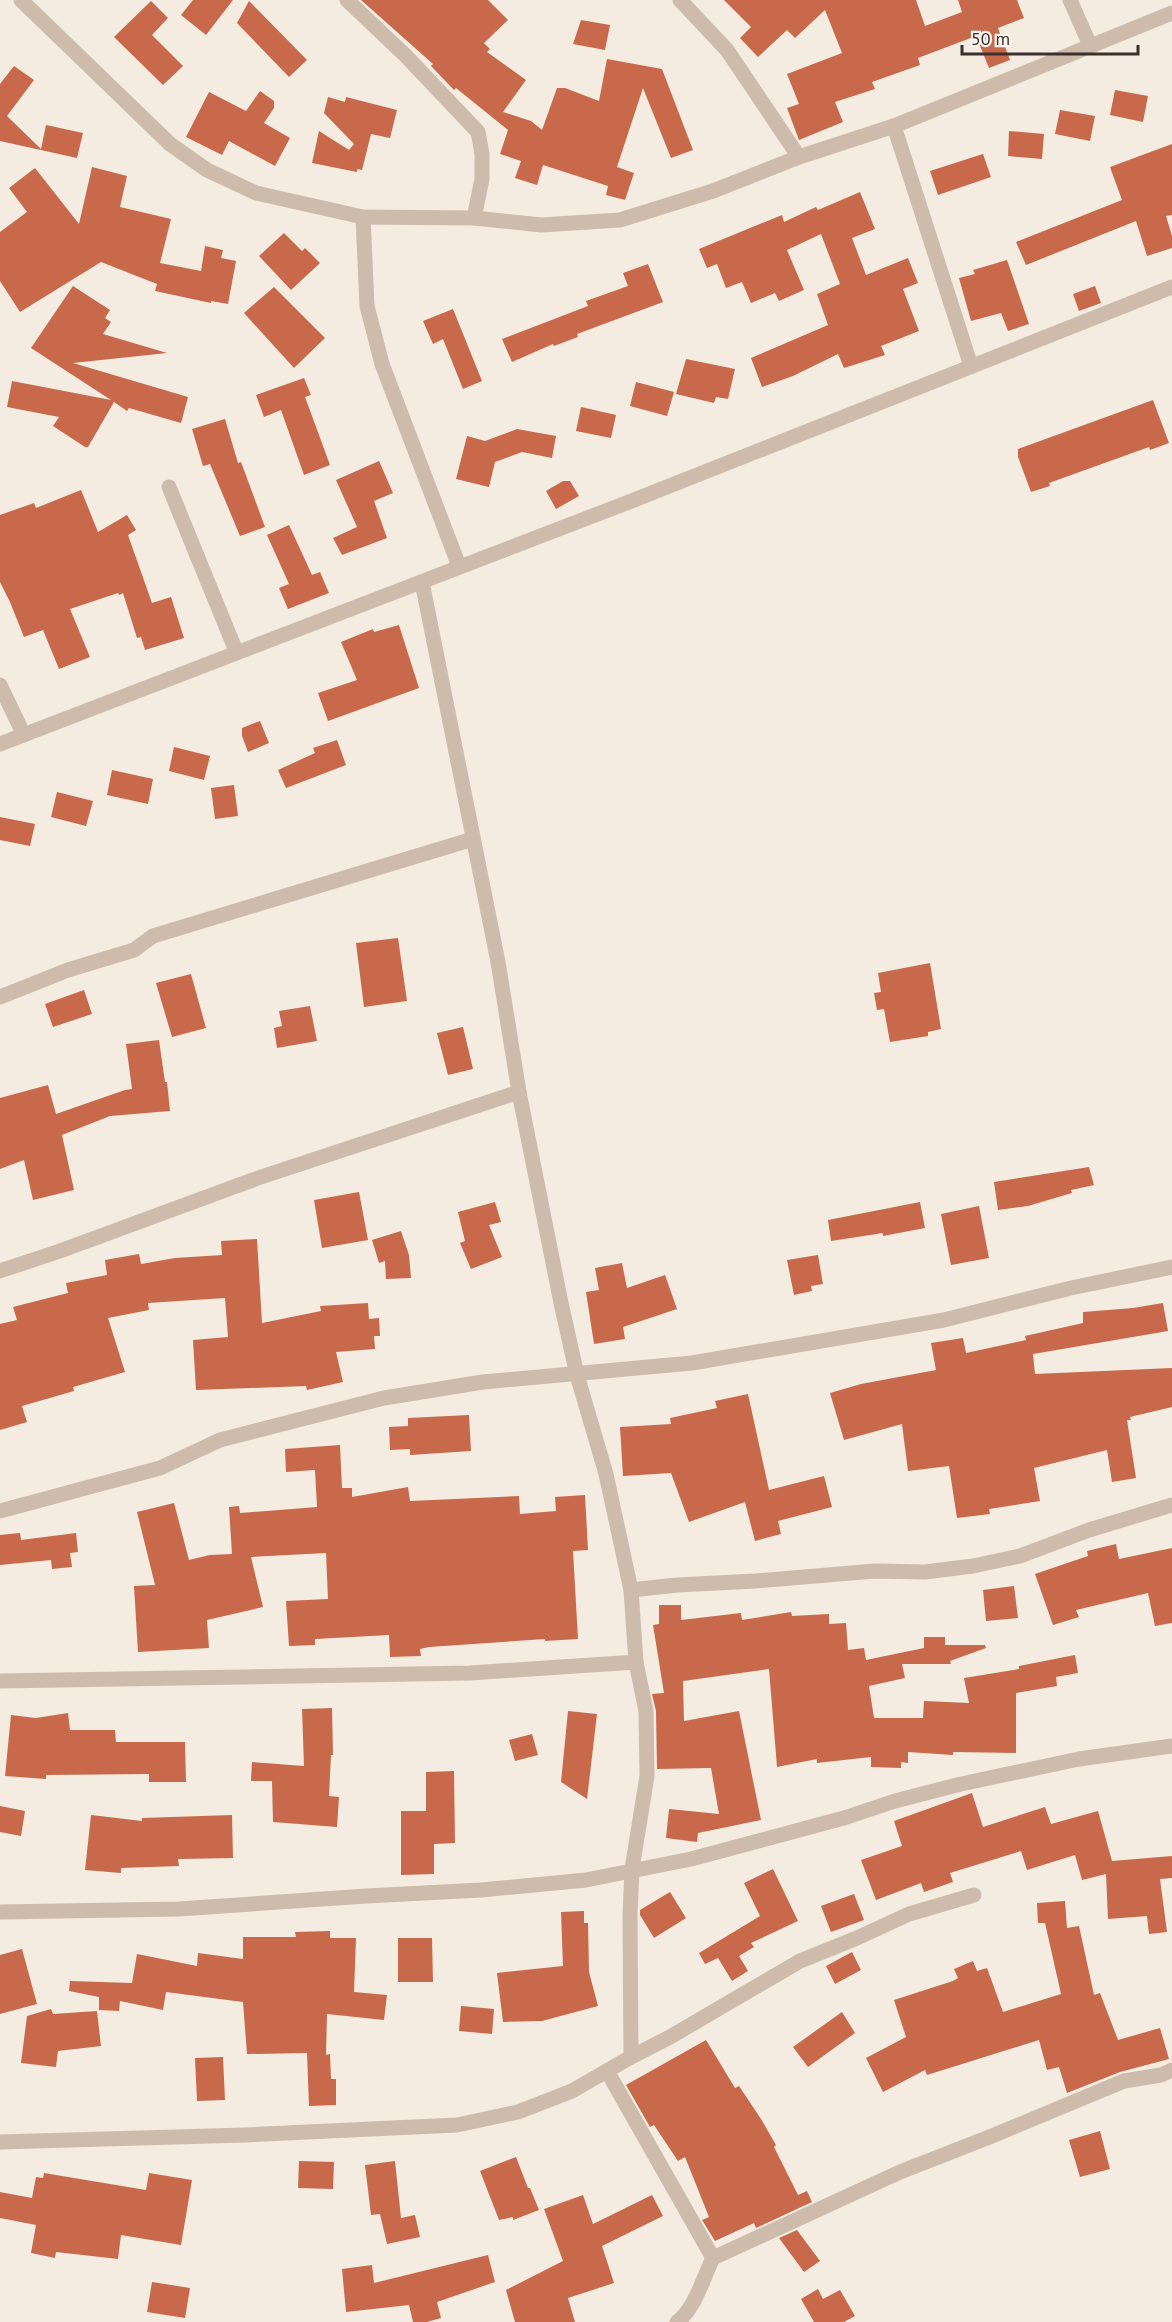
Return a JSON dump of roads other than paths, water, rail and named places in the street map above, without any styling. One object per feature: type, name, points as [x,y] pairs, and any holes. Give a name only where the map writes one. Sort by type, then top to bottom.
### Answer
[{"type":"street","points":[[21,0],[170,144],[207,170],[256,193],[363,217],[474,218],[541,225],[620,220],[713,191],[799,157],[894,126],[1172,13]]},
{"type":"street","points":[[347,0],[406,56],[478,132],[483,154],[482,179],[474,218]]},
{"type":"street","points":[[680,0],[727,50],[799,157]]},
{"type":"street","points":[[1070,0],[1090,45]]},
{"type":"street","points":[[894,126],[971,366]]},
{"type":"street","points":[[363,217],[367,306],[382,364],[459,566]]},
{"type":"street","points":[[0,744],[236,651],[629,502],[1172,287]]},
{"type":"street","points":[[169,487],[236,651]]},
{"type":"street","points":[[422,582],[498,962],[519,1092],[577,1375],[606,1474],[631,1590],[636,1662],[646,1711],[646,1776],[632,1869],[630,1914],[632,2057]]},
{"type":"street","points":[[0,685],[24,735]]},
{"type":"street","points":[[0,997],[68,970],[134,950],[153,936],[473,839]]},
{"type":"street","points":[[0,1271],[258,1178],[519,1092]]},
{"type":"street","points":[[0,1511],[160,1468],[220,1440],[384,1398],[483,1382],[692,1363],[944,1320],[1071,1288],[1172,1267]]},
{"type":"street","points":[[631,1590],[875,1571],[925,1572],[973,1566],[1020,1556],[1089,1530],[1172,1505]]},
{"type":"street","points":[[0,1681],[470,1673],[636,1662]]},
{"type":"street","points":[[0,1912],[179,1909],[481,1890],[586,1880],[691,1859],[962,1784],[1079,1759],[1172,1746]]},
{"type":"street","points":[[0,2142],[244,2135],[457,2125],[518,2112],[572,2091],[800,1961],[909,1914],[974,1895]]},
{"type":"street","points":[[677,2322],[691,2304],[713,2258],[900,2172],[1124,2081],[1161,2075],[1172,2070]]},
{"type":"street","points":[[607,2071],[713,2258]]}]
